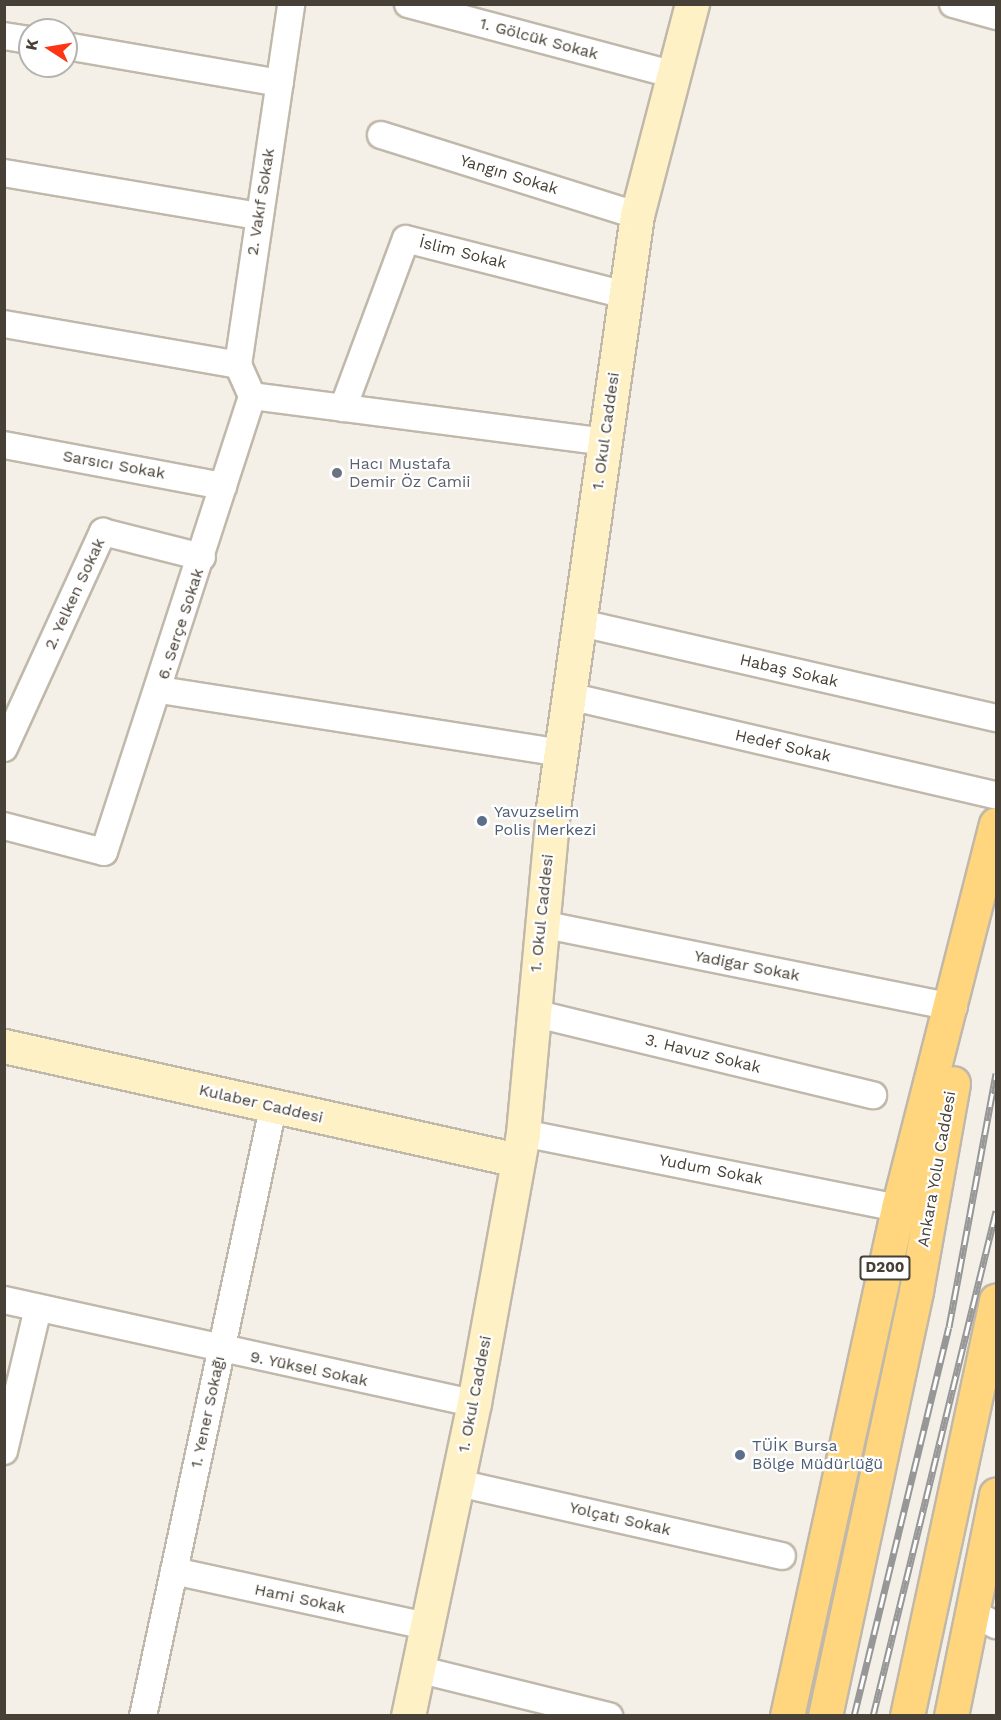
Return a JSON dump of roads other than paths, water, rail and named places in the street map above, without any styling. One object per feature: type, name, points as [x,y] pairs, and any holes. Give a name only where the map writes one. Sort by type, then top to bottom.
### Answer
[{"type":"highway","name":"D200","points":[[787,1716],[898,1208],[954,1007],[996,824]]},
{"type":"highway","name":"Ankara Yolu Caddesi","points":[[825,1716],[916,1291],[996,832]]},
{"type":"highway","points":[[907,1716],[996,1300]]},
{"type":"highway","points":[[951,1716],[985,1619],[996,1495]]},
{"type":"main road","name":"1. Okul Caddesi","points":[[408,1716],[474,1403],[520,1146],[541,924],[561,753],[581,623],[603,442],[637,215],[671,74],[692,4]]},
{"type":"main road","name":"Kulaber Caddesi","points":[[4,1046],[273,1108],[520,1146]]},
{"type":"street","name":"2. Vakıf Sokak","points":[[238,365],[258,216],[291,4]]},
{"type":"street","points":[[953,4],[996,16]]},
{"type":"street","name":"1. Gölcük Sokak","points":[[410,5],[671,74]]},
{"type":"street","points":[[78,48],[280,83]]},
{"type":"street","name":"Yangın Sokak","points":[[381,135],[637,215]]},
{"type":"street","points":[[4,173],[258,216]]},
{"type":"street","name":"İslim Sokak","points":[[343,408],[406,238],[626,295]]},
{"type":"street","points":[[4,324],[238,365],[252,396],[603,442]]},
{"type":"street","name":"6. Serçe Sokak","points":[[4,826],[104,852],[160,690],[252,396]]},
{"type":"street","name":"Sarsıcı Sokak","points":[[4,445],[223,486]]},
{"type":"street","name":"2. Yelken Sokak","points":[[4,748],[103,532],[202,557]]},
{"type":"street","name":"Habaş Sokak","points":[[581,623],[996,718]]},
{"type":"street","points":[[160,690],[561,753]]},
{"type":"street","name":"Hedef Sokak","points":[[569,696],[996,795]]},
{"type":"street","name":"Yadigar Sokak","points":[[541,924],[954,1007]]},
{"type":"street","name":"3. Havuz Sokak","points":[[533,1013],[873,1095]]},
{"type":"street","name":"1. Yener Sokağı","points":[[143,1716],[273,1108]]},
{"type":"street","name":"Yudum Sokak","points":[[520,1146],[898,1208]]},
{"type":"street","name":"9. Yüksel Sokak","points":[[4,1300],[221,1350],[474,1403]]},
{"type":"street","points":[[4,1451],[38,1308]]},
{"type":"street","name":"Yolçatı Sokak","points":[[458,1483],[782,1556]]},
{"type":"street","name":"Hami Sokak","points":[[174,1571],[426,1626]]},
{"type":"street","points":[[417,1669],[609,1716]]},
{"type":"railway","points":[[854,1716],[949,1327],[996,1073]]},
{"type":"railway","points":[[873,1716],[996,1211]]},
{"type":"place","name":"Hacı Mustafa Demir Öz Camii","points":[[337,473]]},
{"type":"place","name":"Yavuzselim Polis Merkezi","points":[[482,821]]},
{"type":"place","name":"TÜİK Bursa Bölge Müdürlüğü","points":[[740,1455]]}]
